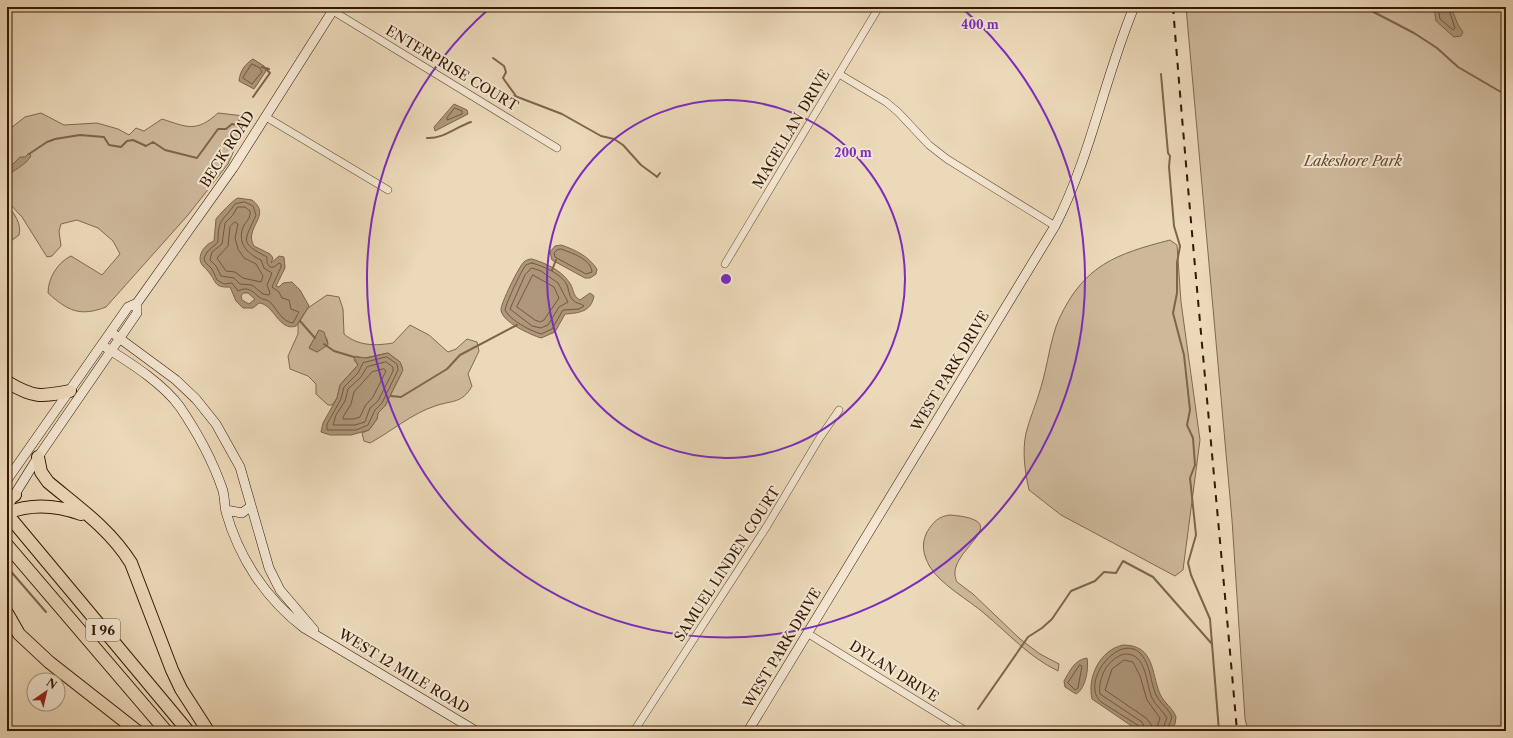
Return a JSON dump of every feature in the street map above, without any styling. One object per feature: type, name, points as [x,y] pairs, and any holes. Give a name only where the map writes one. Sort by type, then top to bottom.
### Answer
[{"type":"highway","points":[[7,382],[25,393],[39,396],[70,391]]},
{"type":"highway","points":[[38,457],[41,472],[48,482],[104,528],[120,546],[131,563],[172,670],[181,689],[208,731]]},
{"type":"highway","points":[[7,514],[27,507],[43,506],[66,508],[85,516],[104,528]]},
{"type":"highway","name":"I 96","points":[[7,514],[188,731]]},
{"type":"highway","name":"I 96","points":[[7,545],[166,731]]},
{"type":"highway","points":[[7,613],[19,634],[48,662],[136,731]]},
{"type":"highway","points":[[7,629],[19,634]]},
{"type":"main road","name":"WEST PARK DRIVE","points":[[748,731],[1055,226],[1077,179],[1121,39],[1134,7]]},
{"type":"main road","name":"BECK ROAD","points":[[7,480],[128,307],[137,303],[233,168],[334,9]]},
{"type":"main road","name":"BECK ROAD","points":[[7,507],[11,498],[38,457],[137,313],[137,303]]},
{"type":"main road","name":"WEST 12 MILE ROAD","points":[[110,332],[176,380],[196,399],[216,424],[240,467],[250,507],[269,568],[280,590],[317,634]]},
{"type":"main road","name":"WEST 12 MILE ROAD","points":[[102,345],[160,386],[179,406],[198,436],[216,472],[223,490],[226,510],[238,544],[253,574],[272,598],[293,620],[476,731]]},
{"type":"main road","points":[[226,510],[242,513],[250,507]]},
{"type":"main road","points":[[253,574],[262,567],[269,568]]},
{"type":"street","name":"MAGELLAN DRIVE","points":[[725,264],[879,7]]},
{"type":"street","name":"ENTERPRISE COURT","points":[[334,9],[557,148]]},
{"type":"street","points":[[839,74],[886,102],[898,112],[929,145],[947,159],[1055,226]]},
{"type":"street","points":[[266,117],[388,190]]},
{"type":"street","name":"SAMUEL LINDEN COURT","points":[[634,731],[767,526],[819,439],[839,410]]},
{"type":"street","name":"DYLAN DRIVE","points":[[807,633],[966,731]]},
{"type":"green space","name":"Lakeshore Park","points":[[1186,7],[1506,7],[1506,731],[1248,731],[1245,719],[1232,520]]},
{"type":"green space","points":[[41,113],[64,125],[97,123],[118,129],[129,135],[136,128],[144,131],[162,119],[185,126],[197,126],[203,124],[218,113],[244,116],[247,121],[228,164],[188,215],[106,307],[89,312],[81,312],[68,308],[48,293],[48,287],[52,276],[58,266],[71,256],[102,275],[120,254],[113,241],[98,228],[77,220],[61,224],[59,231],[61,246],[52,256],[47,257],[22,217],[7,201],[7,131],[25,117]]},
{"type":"green space","points":[[7,204],[17,219],[20,231],[19,235],[7,244]]},
{"type":"green space","points":[[1170,240],[1177,245],[1181,302],[1200,440],[1183,570],[1175,576],[1061,515],[1029,490],[1024,455],[1026,433],[1043,379],[1056,326],[1079,286],[1104,264],[1133,251]]},
{"type":"green space","points":[[327,295],[339,297],[343,309],[344,334],[361,343],[380,345],[393,343],[410,325],[429,335],[448,352],[456,349],[467,339],[477,342],[479,351],[468,374],[472,386],[460,399],[426,409],[370,443],[364,441],[362,433],[369,430],[377,419],[378,413],[385,406],[401,374],[402,367],[400,362],[388,353],[364,358],[355,356],[354,360],[358,365],[340,385],[337,398],[332,405],[328,405],[316,394],[316,384],[308,376],[290,369],[288,356],[298,334],[298,324],[308,308]],"holes":[[[319,330],[327,339],[328,344],[317,352],[309,348]]]},
{"type":"green space","points":[[950,515],[968,518],[978,522],[981,527],[978,534],[960,558],[956,567],[955,575],[957,582],[973,594],[1020,639],[1040,654],[1059,664],[1058,671],[1028,652],[985,614],[941,580],[930,567],[923,545],[925,536],[934,522]]},
{"type":"water","points":[[1434,7],[1451,7],[1458,25],[1463,32],[1461,36],[1454,37],[1436,21]]},
{"type":"water","points":[[253,59],[264,66],[266,71],[254,89],[239,81],[243,68]]},
{"type":"water","points":[[454,104],[467,110],[468,114],[435,131],[434,127]]},
{"type":"water","points":[[29,153],[31,156],[28,160],[7,178],[7,167],[9,164],[12,165],[20,157],[25,157]]},
{"type":"water","points":[[236,199],[252,200],[258,206],[260,211],[252,233],[254,246],[270,254],[273,258],[271,263],[279,256],[284,257],[285,268],[276,286],[279,287],[283,283],[292,282],[300,290],[309,306],[296,326],[290,327],[285,325],[269,308],[259,303],[253,308],[243,308],[236,301],[230,287],[218,285],[201,262],[200,259],[202,251],[207,245],[214,241],[216,219]],"holes":[[[243,293],[248,293],[255,299],[249,304],[242,300],[241,296]]]},
{"type":"water","points":[[561,245],[577,251],[586,257],[597,269],[596,274],[590,278],[585,278],[552,260],[550,252],[555,246]]},
{"type":"water","points":[[532,259],[547,265],[562,274],[571,284],[574,294],[580,300],[590,293],[594,296],[590,305],[584,311],[565,314],[555,332],[541,338],[524,331],[511,323],[506,319],[501,310],[518,270],[525,261]]},
{"type":"water","points":[[319,330],[324,332],[328,345],[317,352],[309,348]]},
{"type":"water","points":[[388,353],[400,362],[403,370],[385,406],[378,413],[377,419],[369,430],[351,435],[330,435],[321,432],[323,423],[337,398],[340,385],[358,365],[354,357],[367,358]]},
{"type":"water","points":[[1123,645],[1133,646],[1141,650],[1150,662],[1160,694],[1176,717],[1175,724],[1170,731],[1139,731],[1092,699],[1092,682],[1097,666],[1108,652]]},
{"type":"water","points":[[1087,658],[1088,667],[1084,683],[1082,688],[1076,694],[1065,687],[1064,681],[1070,670],[1079,661]]},
{"type":"waterway","points":[[1364,7],[1414,33],[1437,48],[1458,67],[1506,95]]},
{"type":"waterway","points":[[493,58],[504,66],[506,72],[503,78],[516,96]]},
{"type":"waterway","points":[[253,97],[270,73],[267,70],[269,69],[262,67]]},
{"type":"waterway","points":[[1161,74],[1168,153],[1170,156],[1169,167],[1174,226],[1180,246],[1177,263],[1177,293],[1173,313],[1184,355],[1190,410],[1187,425],[1193,438],[1195,465],[1190,478],[1196,535],[1188,563],[1191,575],[1210,619],[1219,731]]},
{"type":"waterway","points":[[498,102],[515,96],[562,114],[601,136],[614,139],[623,145],[641,165],[657,177],[660,173]]},
{"type":"waterway","points":[[29,154],[47,142],[55,139],[80,135],[104,137],[109,145],[121,147],[127,141],[133,140],[146,146],[153,142],[165,150],[197,158],[218,129],[226,129],[232,124],[238,125],[240,117]]},
{"type":"waterway","points":[[427,138],[439,137],[471,122]]},
{"type":"waterway","points":[[552,270],[556,260]]},
{"type":"waterway","points":[[300,321],[315,338]]},
{"type":"waterway","points":[[391,396],[401,397],[447,369],[460,355],[517,325]]},
{"type":"waterway","points":[[324,344],[334,351],[354,357]]},
{"type":"waterway","points":[[978,709],[1028,637],[1052,619],[1071,591],[1095,581],[1104,572],[1116,573],[1123,561],[1153,577],[1212,644]]},
{"type":"waterway","points":[[7,567],[46,612]]},
{"type":"railway","points":[[1173,7],[1237,731]]}]
